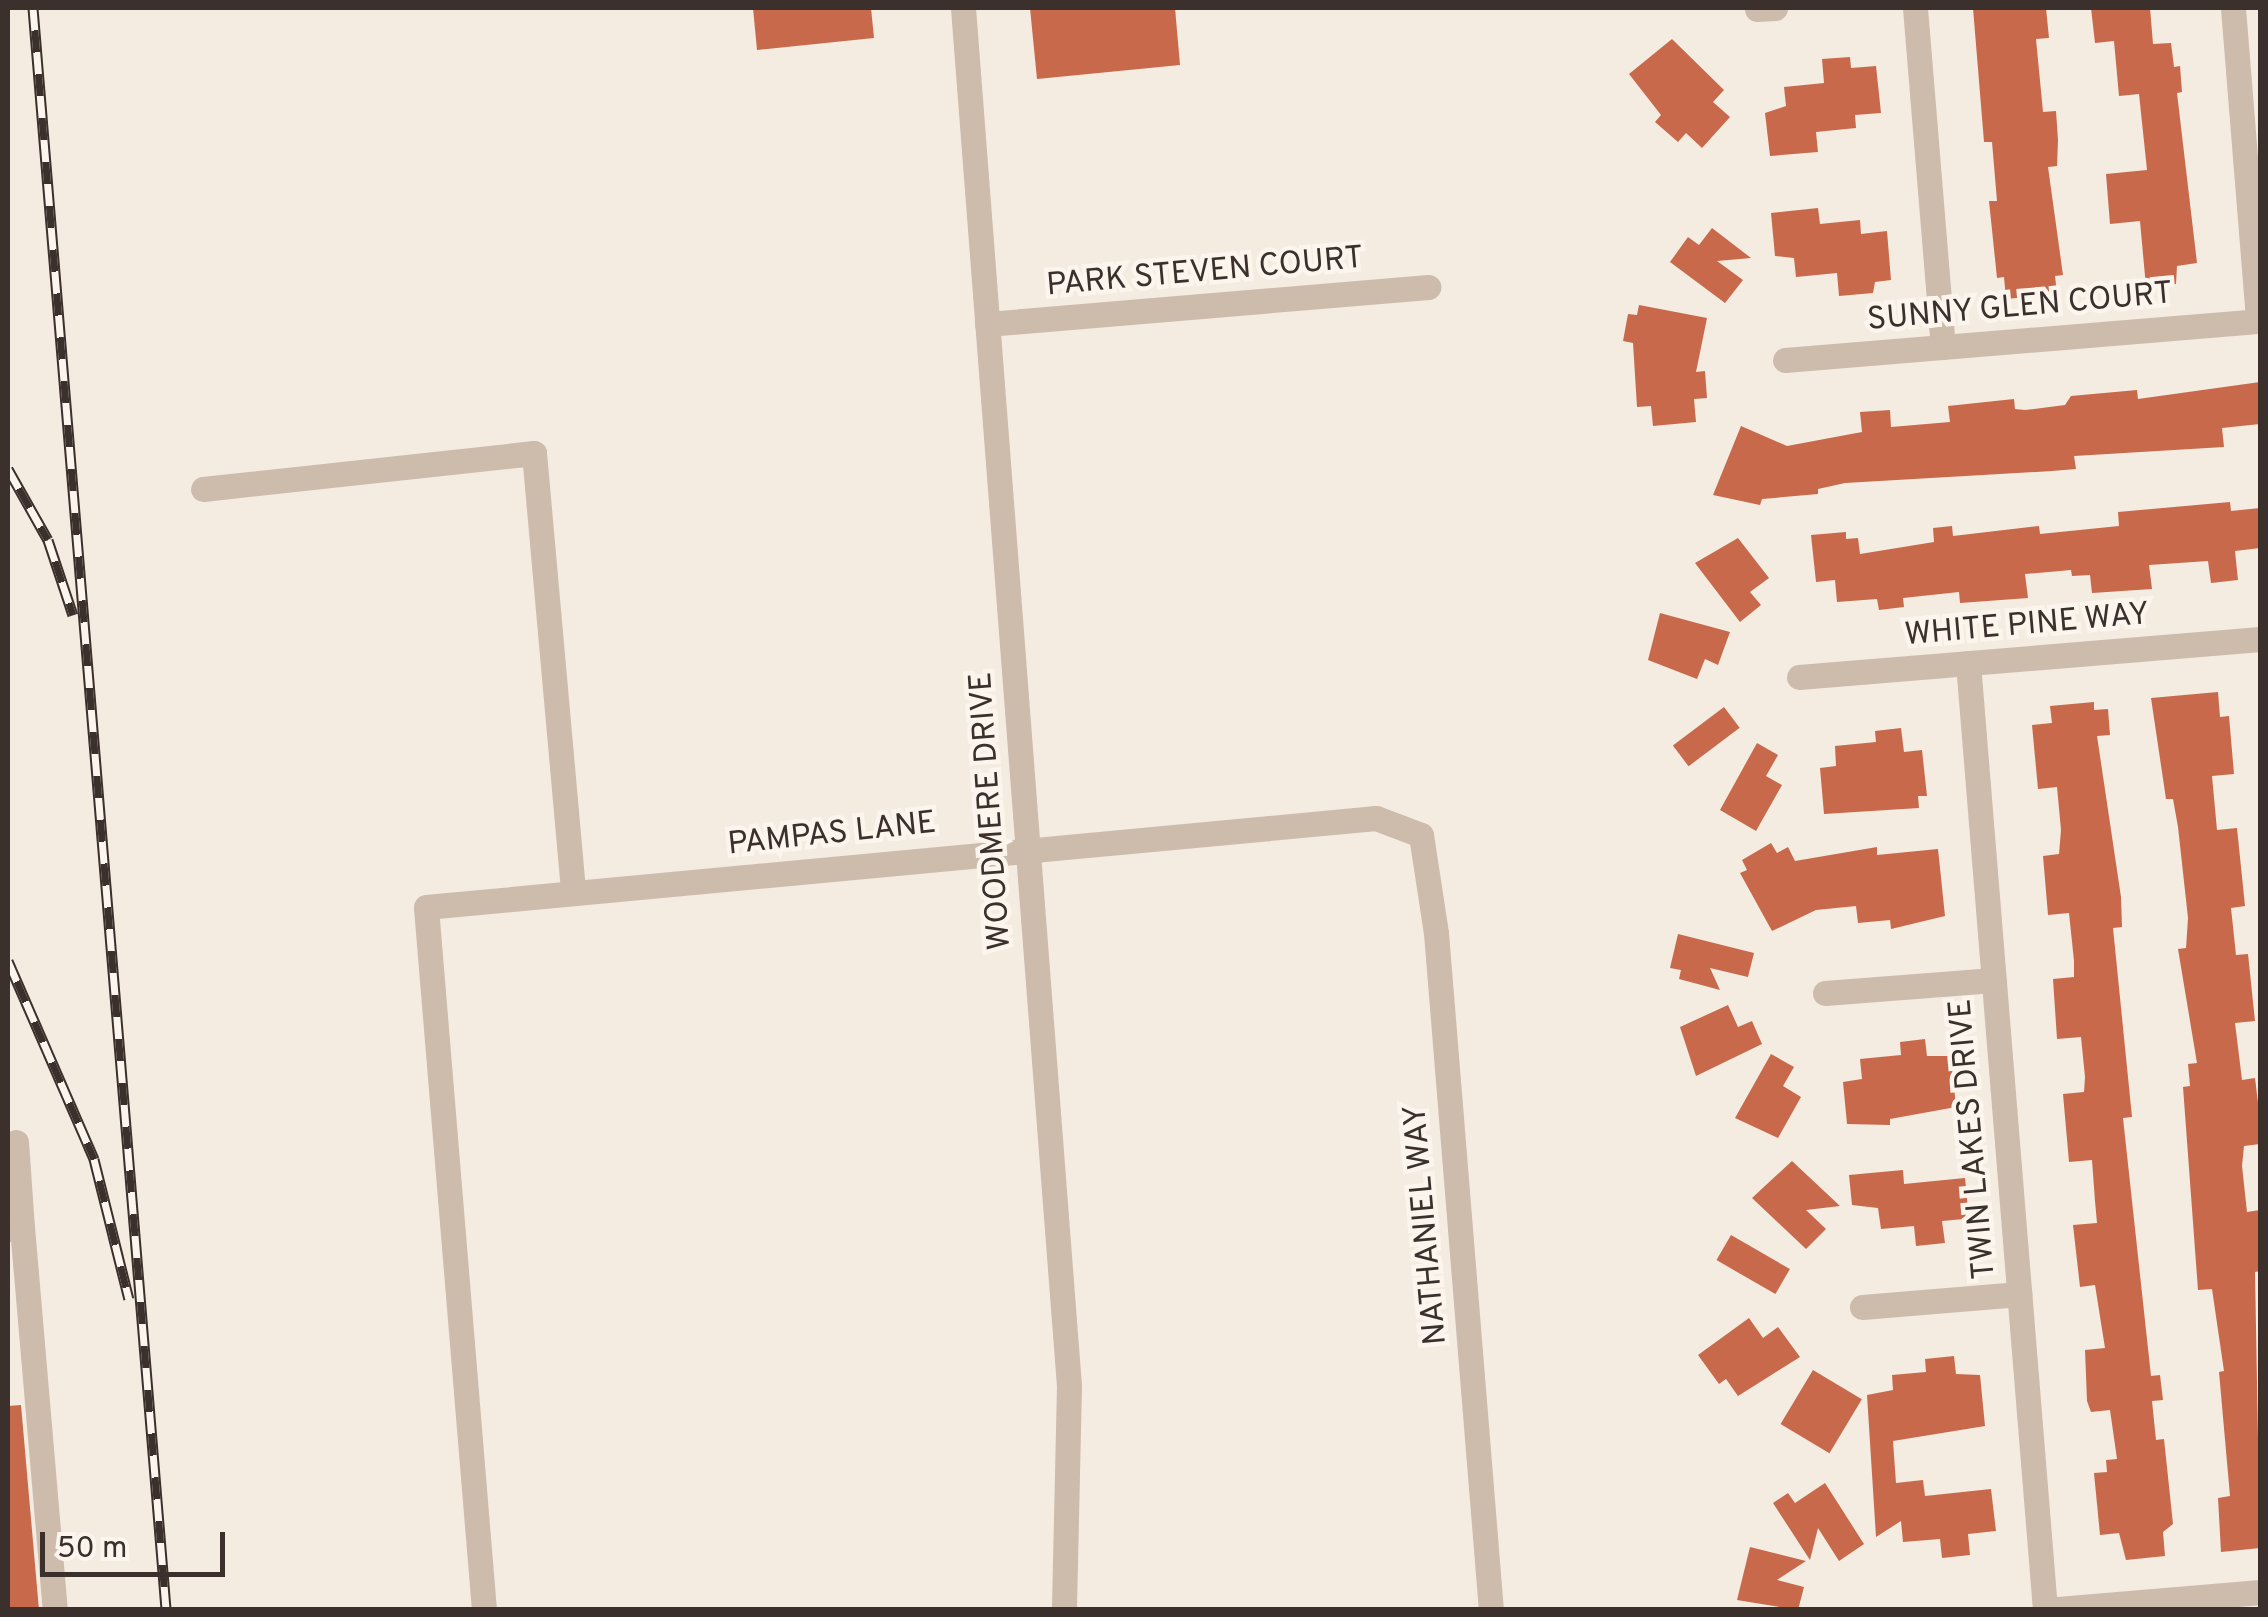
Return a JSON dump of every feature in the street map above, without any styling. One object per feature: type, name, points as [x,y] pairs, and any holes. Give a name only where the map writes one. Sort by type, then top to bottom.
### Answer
[{"type":"street","name":"WOODMERE DRIVE","points":[[962,8],[1069,1386],[1064,1610]]},
{"type":"street","points":[[1915,8],[1943,347]]},
{"type":"street","points":[[2232,8],[2259,321]]},
{"type":"street","name":"PARK STEVEN COURT","points":[[988,324],[1428,287]]},
{"type":"street","name":"SUNNY GLEN COURT","points":[[1785,360],[2259,321]]},
{"type":"street","points":[[204,489],[534,453],[574,892]]},
{"type":"street","name":"WHITE PINE WAY","points":[[1799,677],[2260,639]]},
{"type":"street","name":"TWIN LAKES DRIVE","points":[[1968,663],[2046,1610]]},
{"type":"street","name":"PAMPAS LANE","points":[[484,1610],[426,906],[1376,818],[1422,835]]},
{"type":"street","name":"NATHANIEL WAY","points":[[1422,835],[1436,933],[1490,1610]]},
{"type":"street","points":[[1825,994],[1994,980]]},
{"type":"street","points":[[16,1142],[15,1228],[55,1610]]},
{"type":"street","points":[[1862,1307],[2019,1294]]},
{"type":"street","points":[[2046,1610],[2260,1592]]},
{"type":"building","points":[[753,8],[871,8],[874,38],[757,50]]},
{"type":"building","points":[[1030,8],[1175,8],[1180,65],[1037,79]]},
{"type":"building","points":[[1973,8],[2046,8],[2049,38],[2036,39],[2043,112],[2056,111],[2057,166],[2048,167],[2063,275],[2055,276],[2057,294],[2006,299],[2004,277],[1997,278],[1989,201],[1997,201],[1992,142],[1984,142]]},
{"type":"building","points":[[2091,8],[2150,8],[2153,44],[2171,43],[2174,67],[2180,66],[2182,92],[2177,93],[2197,263],[2177,266],[2176,284],[2146,287],[2140,221],[2110,224],[2106,174],[2147,170],[2139,94],[2119,96],[2114,41],[2095,43]]},
{"type":"building","points":[[1672,39],[1724,90],[1713,102],[1730,117],[1702,148],[1686,133],[1678,142],[1655,122],[1661,115],[1629,74]]},
{"type":"building","points":[[1850,57],[1851,68],[1876,66],[1881,113],[1855,115],[1856,128],[1816,132],[1818,152],[1770,156],[1765,113],[1786,106],[1784,87],[1824,83],[1822,59]]},
{"type":"building","points":[[1818,208],[1820,224],[1860,220],[1861,234],[1887,231],[1891,280],[1875,282],[1873,293],[1839,296],[1837,273],[1796,277],[1794,258],[1775,256],[1771,213]]},
{"type":"building","points":[[1712,228],[1751,258],[1717,261],[1743,280],[1725,303],[1670,262],[1688,237],[1699,245]]},
{"type":"building","points":[[1639,305],[1707,318],[1696,372],[1705,371],[1707,398],[1694,399],[1696,422],[1653,426],[1651,406],[1637,407],[1633,343],[1623,341],[1628,314],[1637,315]]},
{"type":"building","points":[[2260,382],[2260,424],[2222,428],[2224,447],[2074,456],[2076,469],[1845,483],[1818,489],[1818,494],[1762,499],[1760,505],[1713,495],[1741,426],[1787,446],[1862,432],[1860,412],[1890,410],[1891,427],[1950,422],[1948,406],[2014,399],[2015,409],[2025,410],[2065,405],[2071,396],[2137,390],[2138,399]]},
{"type":"building","points":[[2230,502],[2231,511],[2260,508],[2260,548],[2235,551],[2238,580],[2211,583],[2208,561],[2149,565],[2152,589],[2092,593],[2090,575],[2072,576],[2071,570],[2025,574],[2028,598],[1960,603],[1959,592],[1903,598],[1904,607],[1879,610],[1877,599],[1837,602],[1835,580],[1816,582],[1811,535],[1846,532],[1846,539],[1858,538],[1860,554],[1934,542],[1933,528],[1952,526],[1953,536],[2039,526],[2040,534],[2119,526],[2118,512]]},
{"type":"building","points":[[1738,538],[1769,578],[1750,592],[1761,605],[1740,622],[1695,563]]},
{"type":"building","points":[[1660,613],[1730,632],[1718,665],[1705,659],[1697,679],[1648,660]]},
{"type":"building","points":[[2218,692],[2220,717],[2229,716],[2234,774],[2212,776],[2217,830],[2237,828],[2245,906],[2231,908],[2236,955],[2248,954],[2255,1021],[2235,1023],[2242,1080],[2255,1078],[2260,1119],[2260,1144],[2244,1146],[2242,1166],[2247,1212],[2260,1210],[2260,1271],[2255,1272],[2260,1548],[2221,1552],[2218,1498],[2230,1496],[2219,1372],[2224,1371],[2212,1289],[2198,1290],[2183,1087],[2190,1086],[2188,1064],[2197,1063],[2178,949],[2186,948],[2188,918],[2178,827],[2173,799],[2166,799],[2151,698]]},
{"type":"building","points":[[2094,702],[2094,710],[2108,709],[2110,735],[2097,736],[2121,897],[2122,927],[2113,928],[2132,1117],[2123,1118],[2151,1376],[2160,1375],[2163,1400],[2152,1401],[2156,1440],[2164,1439],[2173,1524],[2163,1532],[2165,1556],[2126,1560],[2119,1533],[2100,1535],[2094,1473],[2107,1472],[2106,1460],[2117,1459],[2110,1410],[2091,1412],[2087,1401],[2085,1350],[2105,1348],[2095,1285],[2080,1287],[2073,1225],[2097,1223],[2092,1160],[2069,1162],[2063,1094],[2084,1092],[2085,1077],[2081,1037],[2057,1039],[2053,979],[2074,977],[2074,961],[2069,913],[2048,915],[2043,856],[2059,854],[2061,830],[2057,787],[2038,789],[2032,725],[2052,723],[2050,706]]},
{"type":"building","points":[[1724,707],[1740,728],[1689,766],[1673,746]]},
{"type":"building","points":[[1901,728],[1904,752],[1922,750],[1927,796],[1918,796],[1919,808],[1824,814],[1820,768],[1836,766],[1835,746],[1876,742],[1875,731]]},
{"type":"building","points":[[1757,743],[1778,755],[1766,776],[1782,785],[1756,831],[1720,810]]},
{"type":"building","points":[[1771,843],[1777,853],[1788,847],[1795,861],[1877,847],[1877,855],[1938,849],[1945,916],[1891,929],[1890,920],[1858,923],[1856,906],[1816,910],[1772,931],[1740,873],[1747,870],[1742,860]]},
{"type":"building","points":[[1678,934],[1754,953],[1748,977],[1710,968],[1720,990],[1679,979],[1681,970],[1670,968]]},
{"type":"building","points":[[1728,1005],[1738,1027],[1752,1021],[1762,1044],[1696,1076],[1680,1027]]},
{"type":"building","points":[[1925,1039],[1927,1056],[1951,1056],[1956,1107],[1890,1119],[1890,1125],[1847,1124],[1843,1082],[1862,1079],[1860,1059],[1901,1055],[1900,1042]]},
{"type":"building","points":[[1771,1054],[1794,1067],[1783,1086],[1801,1097],[1778,1138],[1735,1118]]},
{"type":"building","points":[[1792,1161],[1840,1206],[1806,1210],[1826,1229],[1806,1249],[1752,1198]]},
{"type":"building","points":[[1903,1170],[1904,1184],[1965,1178],[1968,1210],[1964,1219],[1942,1221],[1945,1243],[1916,1246],[1914,1226],[1881,1229],[1878,1208],[1852,1205],[1849,1175]]},
{"type":"building","points":[[1731,1235],[1790,1269],[1775,1294],[1716,1260]]},
{"type":"building","points":[[1749,1318],[1763,1338],[1778,1327],[1800,1357],[1738,1396],[1726,1379],[1719,1384],[1698,1355]]},
{"type":"building","points":[[1954,1356],[1956,1374],[1980,1375],[1985,1426],[1893,1441],[1896,1483],[1923,1480],[1925,1496],[1991,1489],[1996,1531],[1968,1534],[1970,1555],[1942,1558],[1940,1539],[1903,1542],[1901,1521],[1876,1537],[1867,1395],[1893,1390],[1892,1375],[1926,1372],[1925,1359]]},
{"type":"building","points":[[1813,1370],[1862,1399],[1829,1453],[1781,1424]]},
{"type":"building","points":[[21,1405],[39,1610],[8,1610],[8,1406]]},
{"type":"building","points":[[1825,1483],[1864,1544],[1839,1561],[1818,1528],[1810,1560],[1773,1503],[1788,1493],[1795,1503]]},
{"type":"building","points":[[1750,1547],[1806,1561],[1777,1580],[1804,1587],[1798,1610],[1737,1600]]},
{"type":"railway","points":[[33,8],[166,1610]]},
{"type":"railway","points":[[8,469],[48,540],[73,615]]},
{"type":"railway","points":[[8,961],[94,1159],[129,1299]]}]
